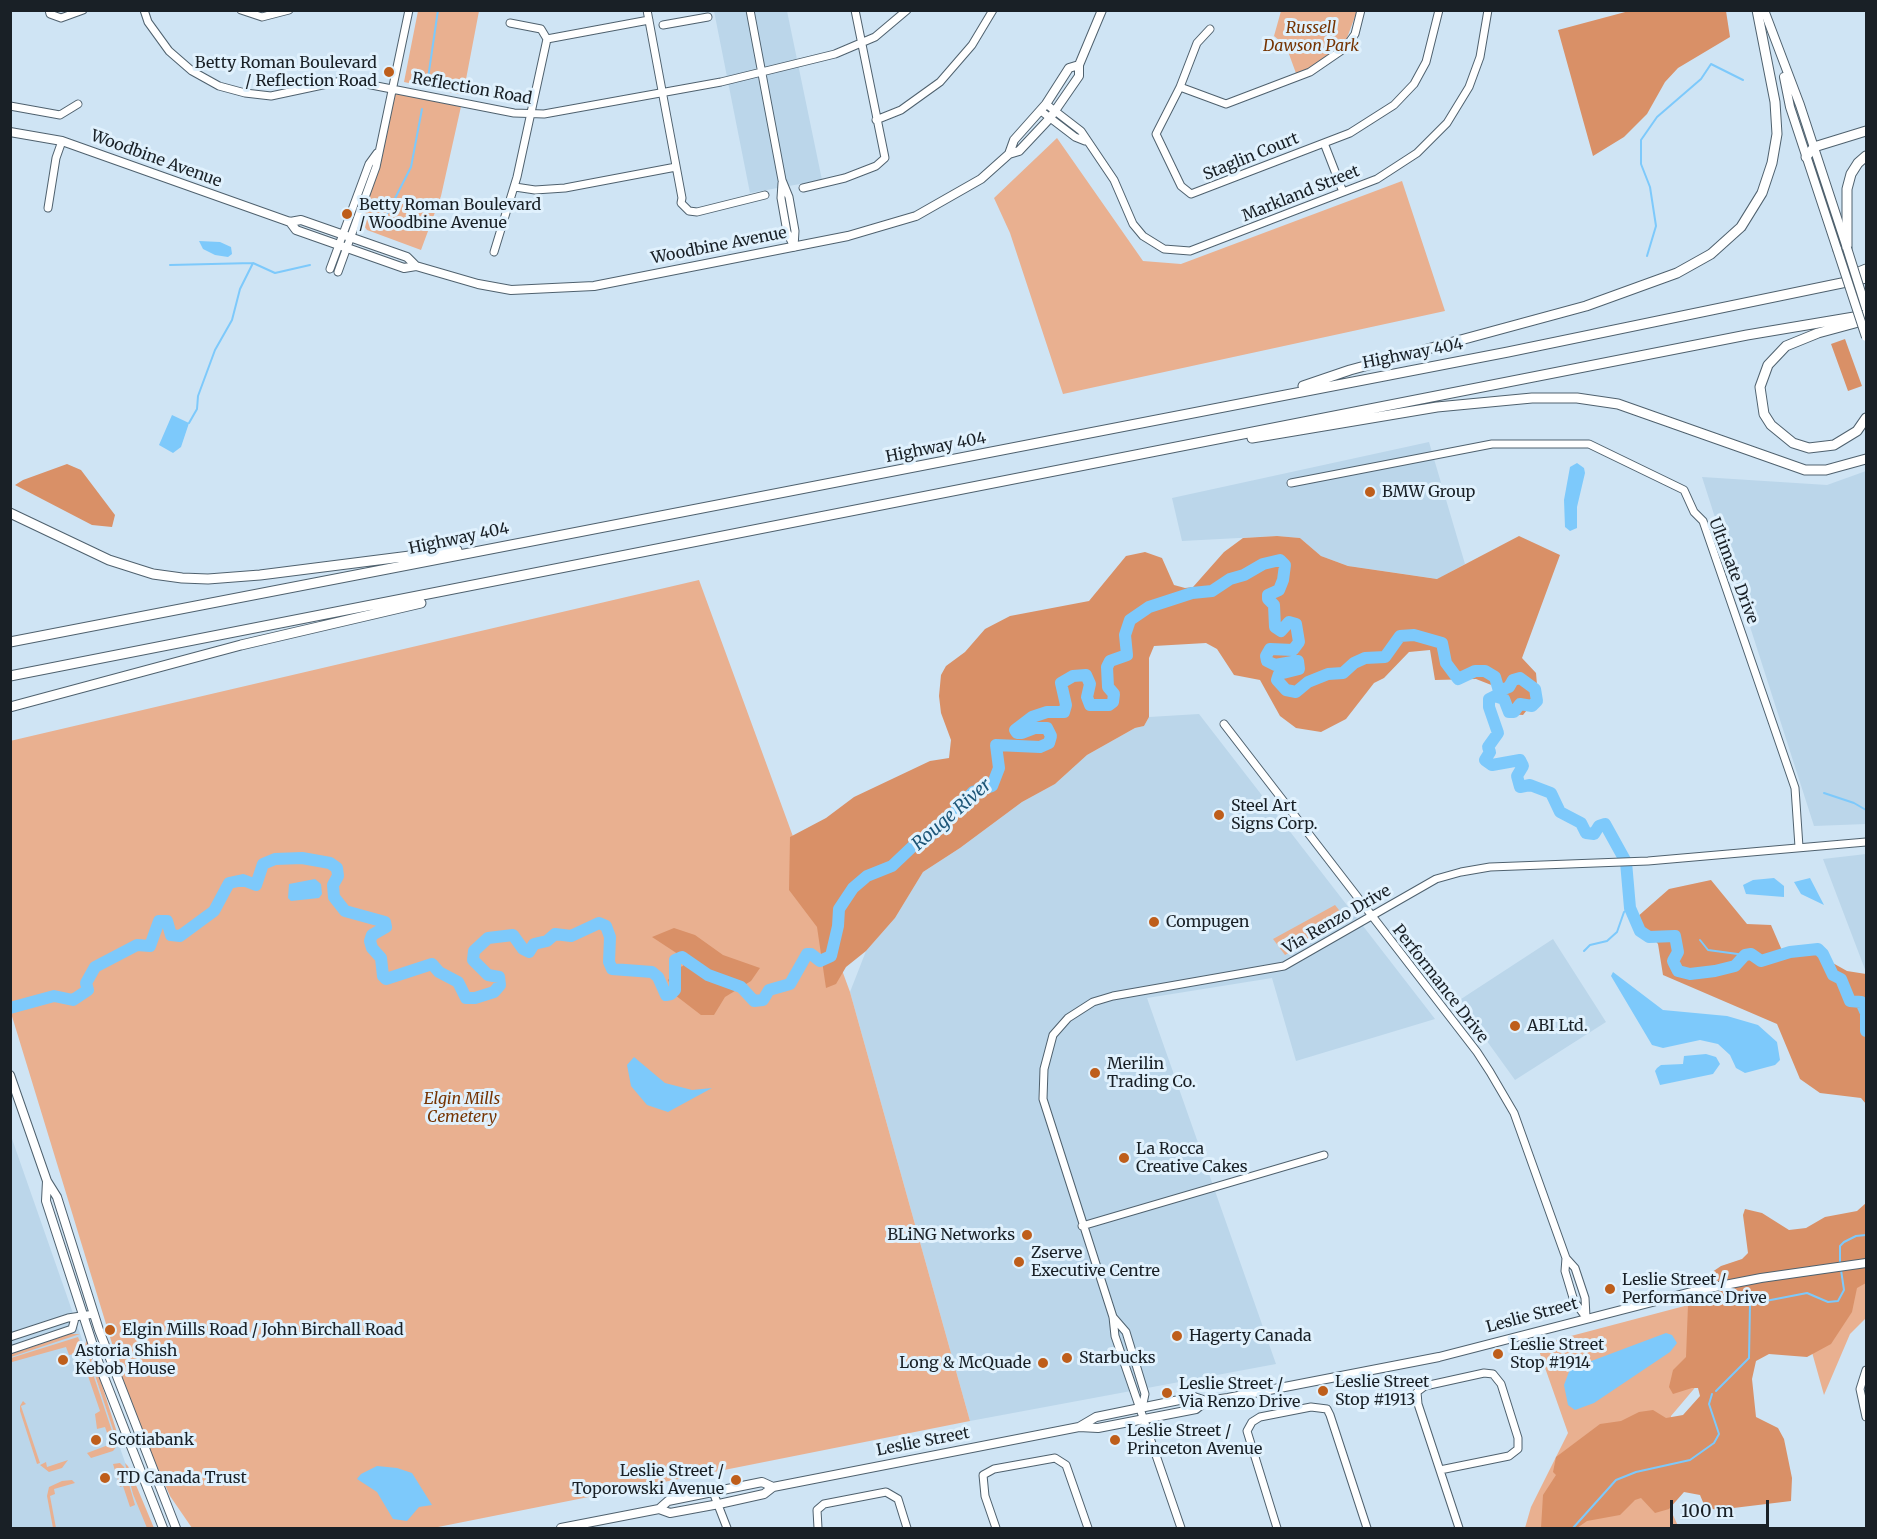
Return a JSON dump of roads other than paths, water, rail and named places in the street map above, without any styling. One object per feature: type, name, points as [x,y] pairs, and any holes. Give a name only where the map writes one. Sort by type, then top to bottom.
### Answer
[{"type":"highway","points":[[1270,398],[1350,370],[1586,306],[1677,273],[1711,254],[1741,227],[1762,193],[1772,163],[1777,134],[1775,102],[1757,10]]},
{"type":"highway","points":[[1806,157],[1814,147],[1866,131]]},
{"type":"highway","points":[[1842,249],[1847,189],[1851,174],[1866,156]]},
{"type":"highway","points":[[1831,284],[1866,269]]},
{"type":"highway","name":"Highway 404","points":[[10,642],[1623,329],[1866,278]]},
{"type":"highway","points":[[10,676],[1736,337],[1866,315]]},
{"type":"highway","points":[[1866,320],[1818,333],[1786,346],[1768,364],[1761,387],[1764,414],[1771,425],[1793,443],[1809,448],[1834,445],[1857,431],[1866,418]]},
{"type":"highway","points":[[1166,449],[1271,435],[1437,407],[1532,398],[1577,398],[1618,404],[1805,470],[1826,470],[1866,459]]},
{"type":"highway","points":[[10,513],[109,560],[153,574],[208,579],[501,545]]},
{"type":"highway","points":[[10,707],[241,645],[434,600],[447,592]]},
{"type":"main road","name":"Woodbine Avenue","points":[[290,222],[296,230],[404,268],[416,266],[478,284],[511,290],[550,290],[594,286],[848,236],[916,216],[981,179],[1009,154],[1019,151],[1053,115],[1079,76],[1078,65],[1102,10]]},
{"type":"main road","points":[[1764,10],[1814,147],[1866,337]]},
{"type":"main road","points":[[1780,59],[1790,107],[1806,157],[1866,308]]},
{"type":"main road","name":"Woodbine Avenue","points":[[1009,154],[1014,140],[1043,108],[1069,68],[1078,65]]},
{"type":"main road","name":"Woodbine Avenue","points":[[10,132],[62,141],[290,222],[302,220],[407,257],[416,266]]},
{"type":"main road","points":[[10,1075],[47,1181],[57,1197],[93,1314],[176,1528]]},
{"type":"main road","points":[[47,1181],[46,1201],[80,1317],[163,1528]]},
{"type":"main road","name":"Leslie Street","points":[[1079,1427],[1096,1417],[1142,1408],[1194,1398],[1206,1401],[1439,1357],[1586,1317],[1699,1290],[1829,1267],[1866,1263]]},
{"type":"main road","name":"Leslie Street","points":[[659,1509],[670,1513],[718,1504],[764,1494],[773,1487],[1079,1427],[1098,1428],[1196,1409],[1206,1401]]},
{"type":"main road","name":"Leslie Street","points":[[561,1528],[659,1509],[668,1501],[762,1482],[773,1487]]},
{"type":"street","points":[[49,10],[50,14],[61,18],[83,10]]},
{"type":"street","name":"Reflection Road","points":[[144,10],[148,22],[169,51],[192,71],[219,86],[245,93],[271,96],[346,80],[531,114],[561,113],[663,94],[761,72],[861,45],[895,23],[907,10]]},
{"type":"street","points":[[241,10],[262,17],[289,10]]},
{"type":"street","points":[[338,272],[348,249],[379,151],[409,10]]},
{"type":"street","points":[[647,10],[682,198],[681,203],[689,211],[697,212],[765,195]]},
{"type":"street","points":[[750,10],[782,180],[795,231],[794,247]]},
{"type":"street","points":[[803,188],[845,178],[876,166],[885,158],[855,10]]},
{"type":"street","points":[[876,120],[901,110],[940,82],[972,45],[993,10]]},
{"type":"street","points":[[1180,87],[1226,104],[1310,72],[1345,48],[1358,26],[1361,10]]},
{"type":"street","name":"Staglin Court","points":[[1210,29],[1197,43],[1180,87],[1156,134],[1181,186],[1187,193],[1195,194],[1350,133],[1377,117],[1408,91],[1426,62],[1438,10]]},
{"type":"street","name":"Markland Street","points":[[1043,108],[1085,141],[1114,180],[1136,229],[1150,242],[1170,250],[1196,250],[1343,192],[1402,165],[1425,146],[1447,123],[1464,97],[1476,67],[1488,10]]},
{"type":"street","points":[[663,25],[708,17]]},
{"type":"street","points":[[547,39],[649,20]]},
{"type":"street","points":[[494,252],[515,187],[547,39],[541,30],[510,23]]},
{"type":"street","points":[[10,106],[60,115],[78,104]]},
{"type":"street","points":[[48,208],[56,158],[62,141]]},
{"type":"street","points":[[1324,143],[1343,192]]},
{"type":"street","points":[[330,269],[369,164],[379,151]]},
{"type":"street","points":[[515,187],[535,190],[565,188],[676,167]]},
{"type":"street","name":"Ultimate Drive","points":[[1291,483],[1492,444],[1589,444],[1684,490],[1694,512],[1703,521],[1795,788],[1799,847]]},
{"type":"street","name":"Performance Drive","points":[[1224,724],[1477,1052],[1514,1113],[1566,1258],[1575,1268],[1585,1298],[1586,1317]]},
{"type":"street","name":"Via Renzo Drive","points":[[1142,1408],[1135,1396],[1115,1336],[1113,1317],[1082,1226],[1044,1100],[1044,1069],[1053,1035],[1068,1018],[1093,1002],[1113,996],[1284,966],[1436,879],[1461,872],[1490,867],[1648,861],[1866,842]]},
{"type":"street","points":[[1082,1226],[1324,1155]]},
{"type":"street","name":"Performance Drive","points":[[1566,1258],[1565,1271],[1574,1301],[1586,1317]]},
{"type":"street","points":[[10,1337],[93,1314]]},
{"type":"street","points":[[10,1350],[72,1329],[80,1317]]},
{"type":"street","name":"Via Renzo Drive","points":[[1113,1317],[1125,1332],[1145,1394],[1142,1408]]},
{"type":"street","points":[[1866,1370],[1860,1389],[1866,1417]]},
{"type":"street","points":[[1440,1470],[1509,1456],[1518,1449],[1518,1438],[1501,1384],[1493,1374],[1484,1373],[1425,1386],[1417,1392],[1418,1404],[1459,1528]]},
{"type":"street","points":[[1277,1528],[1247,1431],[1252,1422],[1260,1417],[1322,1407],[1327,1409],[1330,1415],[1367,1528]]},
{"type":"street","points":[[1142,1408],[1181,1528]]},
{"type":"street","points":[[996,1528],[985,1496],[983,1475],[994,1469],[1055,1458],[1066,1465],[1088,1528]]},
{"type":"street","points":[[713,1492],[727,1528]]},
{"type":"street","points":[[818,1528],[817,1510],[824,1504],[886,1492],[897,1499],[907,1528]]},
{"type":"water","points":[[199,241],[220,242],[231,247],[232,254],[228,257],[215,255],[203,249]]},
{"type":"water","points":[[172,415],[189,423],[181,447],[173,453],[159,445]]},
{"type":"water","points":[[1577,463],[1584,468],[1585,473],[1577,507],[1577,528],[1570,531],[1565,527],[1564,500],[1570,467]]},
{"type":"water","points":[[1774,878],[1784,886],[1784,897],[1746,894],[1743,885],[1753,880]]},
{"type":"water","points":[[1810,878],[1824,905],[1801,894],[1794,882]]},
{"type":"water","points":[[315,879],[321,884],[322,894],[319,898],[291,901],[288,898],[289,884]]},
{"type":"water","points":[[1613,972],[1663,1010],[1727,1016],[1758,1025],[1777,1042],[1780,1060],[1775,1065],[1745,1073],[1736,1068],[1730,1055],[1718,1044],[1700,1040],[1663,1048],[1652,1045],[1611,976]]},
{"type":"water","points":[[1706,1054],[1716,1057],[1720,1064],[1713,1074],[1660,1085],[1655,1071],[1661,1065],[1683,1064],[1684,1056]]},
{"type":"water","points":[[634,1057],[665,1083],[692,1090],[712,1088],[668,1112],[647,1105],[631,1086],[627,1065]]},
{"type":"water","points":[[1666,1333],[1672,1335],[1677,1343],[1670,1352],[1594,1403],[1575,1410],[1568,1405],[1564,1385],[1570,1369]]},
{"type":"water","points":[[377,1466],[397,1468],[412,1473],[432,1505],[419,1507],[407,1521],[393,1519],[377,1492],[357,1479],[361,1474]]},
{"type":"waterway","points":[[427,85],[438,10]]},
{"type":"waterway","points":[[1647,256],[1656,226],[1650,187],[1641,164],[1641,140],[1657,117],[1701,79],[1711,64],[1743,80]]},
{"type":"waterway","points":[[386,216],[411,167],[422,109]]},
{"type":"waterway","points":[[170,265],[253,263],[275,273],[310,265]]},
{"type":"waterway","points":[[189,423],[197,409],[198,396],[215,350],[232,320],[240,289],[253,263]]},
{"type":"waterway","name":"Rouge River","points":[[10,1008],[54,996],[73,1000],[88,990],[86,983],[95,967],[137,945],[150,946],[159,921],[167,921],[171,935],[180,936],[214,911],[229,883],[243,880],[256,885],[263,864],[275,859],[302,858],[330,863],[337,868],[338,876],[333,885],[334,897],[345,911],[385,922],[386,927],[372,935],[370,941],[372,948],[381,958],[383,976],[386,979],[432,964],[439,972],[458,982],[466,998],[475,998],[494,992],[500,985],[499,977],[488,975],[473,960],[474,951],[488,938],[513,935],[523,949],[529,952],[534,944],[547,941],[555,934],[571,936],[599,923],[606,926],[610,937],[609,962],[612,969],[652,972],[658,977],[666,995],[675,990],[675,960],[682,957],[708,975],[741,987],[754,1001],[763,1000],[769,990],[790,984],[807,954],[811,954],[820,961],[831,956],[838,926],[839,909],[853,888],[867,876],[892,866],[912,847],[939,829],[973,792],[992,786],[999,768],[996,745],[1040,747],[1049,743],[1051,736],[1047,728],[1035,728],[1022,733],[1017,733],[1015,730],[1032,717],[1047,712],[1064,712],[1066,705],[1061,683],[1073,676],[1086,675],[1090,684],[1087,697],[1090,705],[1109,705],[1113,702],[1114,694],[1108,687],[1107,667],[1110,661],[1127,655],[1125,635],[1130,620],[1149,607],[1192,593],[1212,591],[1230,579],[1244,575],[1263,564],[1280,560],[1285,565],[1283,580],[1279,590],[1268,595],[1268,599],[1274,605],[1275,627],[1281,631],[1289,622],[1296,624],[1299,642],[1293,650],[1270,649],[1266,656],[1267,661],[1275,665],[1298,661],[1299,669],[1279,674],[1277,680],[1286,690],[1296,692],[1308,682],[1328,674],[1343,673],[1354,663],[1365,658],[1385,657],[1400,636],[1414,635],[1442,643],[1446,663],[1458,679],[1475,671],[1485,671],[1495,677],[1499,691],[1509,687],[1513,680],[1520,678],[1535,689],[1537,701],[1532,706],[1520,704],[1514,712],[1509,712],[1504,699],[1495,696],[1489,699],[1489,707],[1498,733],[1488,747],[1490,752],[1485,760],[1492,765],[1520,760],[1523,766],[1517,776],[1520,787],[1530,785],[1551,793],[1560,812],[1581,823],[1586,833],[1594,834],[1599,826],[1605,824],[1626,862],[1630,908],[1640,931],[1649,937],[1675,936],[1678,952],[1673,961],[1678,971],[1690,974],[1715,971],[1735,966],[1745,955],[1751,954],[1761,961],[1790,952],[1818,949],[1823,954],[1833,975],[1841,979],[1850,1001],[1861,1002],[1866,1013],[1866,1031]]},
{"type":"waterway","points":[[1824,793],[1854,803],[1866,810]]},
{"type":"waterway","points":[[1584,951],[1590,945],[1607,941],[1617,932],[1624,912],[1630,908]]},
{"type":"waterway","points":[[1700,940],[1708,950],[1745,955]]},
{"type":"waterway","points":[[1840,1264],[1840,1246],[1856,1236],[1866,1235]]},
{"type":"waterway","points":[[1716,1391],[1749,1358],[1750,1304],[1807,1293],[1828,1302],[1838,1301],[1844,1290],[1841,1270]]},
{"type":"waterway","points":[[1573,1528],[1616,1480],[1636,1472],[1690,1460],[1714,1443],[1719,1434],[1709,1404],[1712,1394]]},
{"type":"place","name":"Betty Roman Boulevard / Reflection Road","points":[[389,72]]},
{"type":"place","name":"Betty Roman Boulevard / Woodbine Avenue","points":[[347,214]]},
{"type":"place","name":"BMW Group","points":[[1370,492]]},
{"type":"place","name":"Steel Art Signs Corp.","points":[[1219,815]]},
{"type":"place","name":"Compugen","points":[[1154,922]]},
{"type":"place","name":"ABI Ltd.","points":[[1515,1026]]},
{"type":"place","name":"Merilin Trading Co.","points":[[1095,1073]]},
{"type":"place","name":"La Rocca Creative Cakes","points":[[1124,1158]]},
{"type":"place","name":"BLiNG Networks","points":[[1027,1235]]},
{"type":"place","name":"Zserve Executive Centre","points":[[1019,1262]]},
{"type":"place","name":"Leslie Street / Performance Drive","points":[[1610,1289]]},
{"type":"place","name":"Elgin Mills Road / John Birchall Road","points":[[110,1330]]},
{"type":"place","name":"Hagerty Canada","points":[[1177,1336]]},
{"type":"place","name":"Leslie Street Stop #1914","points":[[1498,1354]]},
{"type":"place","name":"Starbucks","points":[[1067,1358]]},
{"type":"place","name":"Astoria Shish Kebob House","points":[[63,1360]]},
{"type":"place","name":"Long & McQuade","points":[[1043,1363]]},
{"type":"place","name":"Leslie Street Stop #1913","points":[[1323,1391]]},
{"type":"place","name":"Leslie Street / Via Renzo Drive","points":[[1167,1393]]},
{"type":"place","name":"Scotiabank","points":[[96,1440]]},
{"type":"place","name":"Leslie Street / Princeton Avenue","points":[[1115,1440]]},
{"type":"place","name":"TD Canada Trust","points":[[105,1478]]},
{"type":"place","name":"Leslie Street / Toporowski Avenue","points":[[736,1480]]},
{"type":"park label","name":"Russell Dawson Park","points":[[1311,37]]},
{"type":"park label","name":"Elgin Mills Cemetery","points":[[462,1108]]}]
